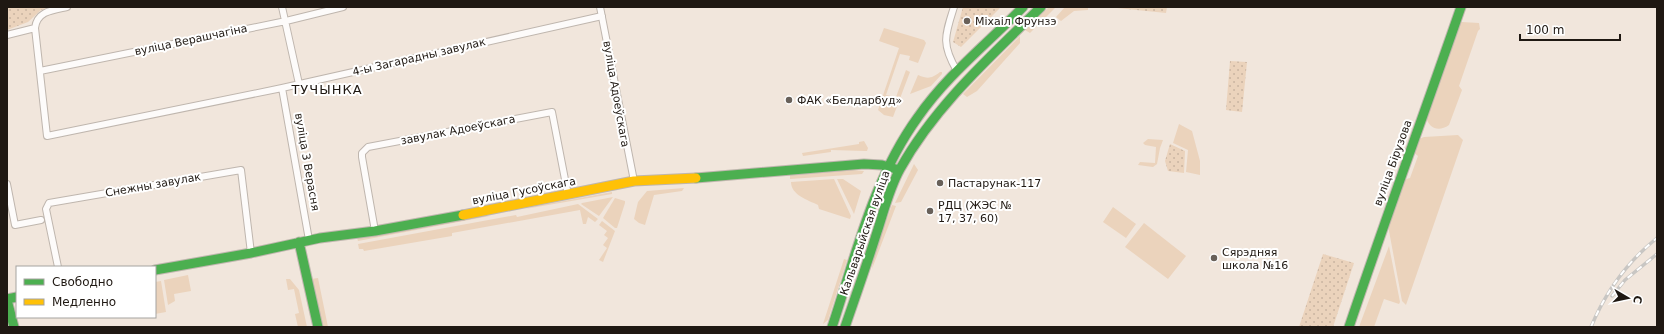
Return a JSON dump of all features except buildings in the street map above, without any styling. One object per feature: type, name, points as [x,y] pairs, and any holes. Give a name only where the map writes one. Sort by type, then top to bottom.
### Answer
[{"type":"main road","name":"Кальварыйская вуліца","points":[[832,327],[875,197],[888,166],[917,117],[957,71],[1023,7]]},
{"type":"main road","name":"Кальварыйская вуліца","points":[[845,327],[887,201],[900,170],[910,153],[943,108],[968,80],[1041,7]]},
{"type":"main road","name":"вуліца Бірузова","points":[[1349,327],[1386,216],[1404,171],[1460,7]]},
{"type":"main road","points":[[957,71],[968,80]]},
{"type":"main road","name":"вуліца Гусоўскага","points":[[156,270],[252,253],[309,240],[375,231],[568,195],[634,181],[725,176],[860,165],[882,165],[900,170]]},
{"type":"main road","points":[[299,242],[318,327]]},
{"type":"main road","points":[[7,299],[14,327]]},
{"type":"street","points":[[40,71],[35,28],[36,21],[42,14],[67,7]]},
{"type":"street","points":[[282,7],[299,84]]},
{"type":"street","name":"вуліца Верашчагіна","points":[[40,71],[286,21],[343,7]]},
{"type":"street","name":"вуліца Адоеўскага","points":[[600,7],[634,181]]},
{"type":"street","points":[[954,7],[945,35],[950,60],[957,71]]},
{"type":"street","name":"4-ы Загарадны завулак","points":[[40,71],[47,136],[282,88],[602,16]]},
{"type":"street","points":[[7,35],[35,28]]},
{"type":"street","name":"вуліца 3 Верасня","points":[[282,88],[309,240]]},
{"type":"street","name":"завулак Адоеўскага","points":[[375,231],[362,157],[362,153],[368,147],[552,112],[568,195]]},
{"type":"street","name":"Снежны завулак","points":[[58,266],[46,209],[49,203],[241,170],[252,253]]},
{"type":"street","points":[[7,184],[15,225],[41,220]]},
{"type":"shaded area","points":[[7,7],[50,7],[41,10],[28,22],[7,30]]},
{"type":"shaded area","points":[[963,7],[1001,7],[961,47],[953,42]]},
{"type":"shaded area","points":[[1049,7],[1056,7],[1030,33],[1025,30]]},
{"type":"shaded area","points":[[1065,7],[1088,7],[1088,10],[1074,11],[1061,21],[1056,17]]},
{"type":"shaded area","points":[[1107,7],[1167,7],[1166,13]]},
{"type":"shaded area","points":[[1459,23],[1479,23],[1480,29],[1459,86],[1462,90],[1449,125],[1438,129],[1429,124],[1426,117]]},
{"type":"shaded area","points":[[884,28],[924,40],[926,43],[918,63],[909,60],[910,56],[900,54],[886,95],[896,97],[906,70],[910,72],[893,117],[884,115],[878,110],[899,48],[879,41]]},
{"type":"shaded area","points":[[1020,36],[1020,43],[977,91],[967,97],[963,94]]},
{"type":"shaded area","points":[[1230,61],[1247,62],[1242,112],[1226,110]]},
{"type":"shaded area","points":[[942,72],[942,74],[931,86],[910,94],[918,75],[929,78]]},
{"type":"shaded area","points":[[1179,124],[1192,131],[1200,161],[1200,175],[1186,172],[1188,150],[1173,143]]},
{"type":"shaded area","points":[[1458,135],[1463,140],[1406,305],[1402,301],[1387,220],[1403,180],[1410,178],[1418,156],[1413,152],[1419,139],[1424,137]]},
{"type":"shaded area","points":[[1148,139],[1163,140],[1157,164],[1153,167],[1138,165],[1140,162],[1155,163],[1156,147],[1145,145],[1143,143]]},
{"type":"shaded area","points":[[864,141],[868,148],[867,151],[831,150],[831,152],[803,156],[802,153],[859,144],[859,142]]},
{"type":"shaded area","points":[[1170,144],[1185,151],[1184,173],[1168,171],[1165,161]]},
{"type":"shaded area","points":[[914,164],[918,170],[901,202],[895,203]]},
{"type":"shaded area","points":[[852,170],[864,171],[862,174],[790,179],[790,175]]},
{"type":"shaded area","points":[[834,179],[851,216],[850,219],[819,209],[818,205],[797,194],[792,187],[791,182]]},
{"type":"shaded area","points":[[837,179],[843,179],[861,191],[854,214]]},
{"type":"shaded area","points":[[684,188],[682,191],[654,195],[645,225],[634,219],[638,202],[647,191]]},
{"type":"shaded area","points":[[612,192],[612,194],[525,209],[536,206]]},
{"type":"shaded area","points":[[613,197],[599,216],[581,204],[582,203]]},
{"type":"shaded area","points":[[615,198],[625,201],[617,228],[603,218]]},
{"type":"shaded area","points":[[578,204],[598,219],[595,222],[588,217],[586,224],[583,224],[580,210],[452,233],[452,236],[364,251],[363,249],[359,249],[358,244],[516,215],[517,217]]},
{"type":"shaded area","points":[[892,205],[896,206],[872,269],[874,254]]},
{"type":"shaded area","points":[[1113,207],[1136,224],[1126,238],[1103,222]]},
{"type":"shaded area","points":[[478,216],[490,216],[358,241],[357,238]]},
{"type":"shaded area","points":[[602,221],[615,231],[603,262],[599,260],[607,248],[603,245],[608,238],[604,235],[607,231],[599,225]]},
{"type":"shaded area","points":[[1144,223],[1186,256],[1168,279],[1125,247]]},
{"type":"shaded area","points":[[1389,246],[1400,302],[1399,304],[1384,299],[1374,327],[1359,327]]},
{"type":"shaded area","points":[[1323,254],[1354,263],[1333,327],[1299,327]]},
{"type":"shaded area","points":[[844,259],[847,260],[828,320],[823,324]]},
{"type":"shaded area","points":[[188,275],[191,291],[174,294],[175,301],[168,305],[164,280]]},
{"type":"shaded area","points":[[318,278],[328,327],[322,327],[311,279]]},
{"type":"shaded area","points":[[286,279],[290,279],[299,290],[307,327],[298,327],[295,314],[299,313],[294,289],[288,290]]},
{"type":"shaded area","points":[[161,281],[166,312],[156,314],[156,282]]},
{"type":"railway","points":[[1591,327],[1603,301],[1618,278],[1636,257],[1657,238]]},
{"type":"railway","points":[[1612,296],[1625,280],[1657,254]]},
{"type":"traffic: fast","points":[[832,327],[867,218],[877,192],[902,141],[929,102],[942,87],[1023,7]]},
{"type":"traffic: fast","points":[[845,327],[890,192],[900,169],[914,146],[964,83],[1041,7]]},
{"type":"traffic: fast","points":[[1349,327],[1461,7]]},
{"type":"traffic: fast","points":[[696,178],[864,164],[882,165],[899,170]]},
{"type":"traffic: fast","points":[[156,270],[251,253],[320,238],[375,231],[463,215]]},
{"type":"traffic: fast","points":[[299,242],[318,327]]},
{"type":"traffic: fast","points":[[7,299],[16,297]]},
{"type":"traffic: fast","points":[[7,300],[14,327]]},
{"type":"traffic: slow","points":[[463,215],[634,181],[696,178]]},
{"type":"place","name":"Міхаіл Фрунзэ","points":[[967,21]]},
{"type":"place","name":"ФАК «Белдарбуд»","points":[[789,100]]},
{"type":"place","name":"Пастарунак-117","points":[[940,183]]},
{"type":"place","name":"РДЦ (ЖЭС № 17, 37, 60)","points":[[930,211]]},
{"type":"place","name":"Сярэдняя школа №16","points":[[1214,258]]},
{"type":"district","name":"ТУЧЫНКА","points":[[327,89]]}]
